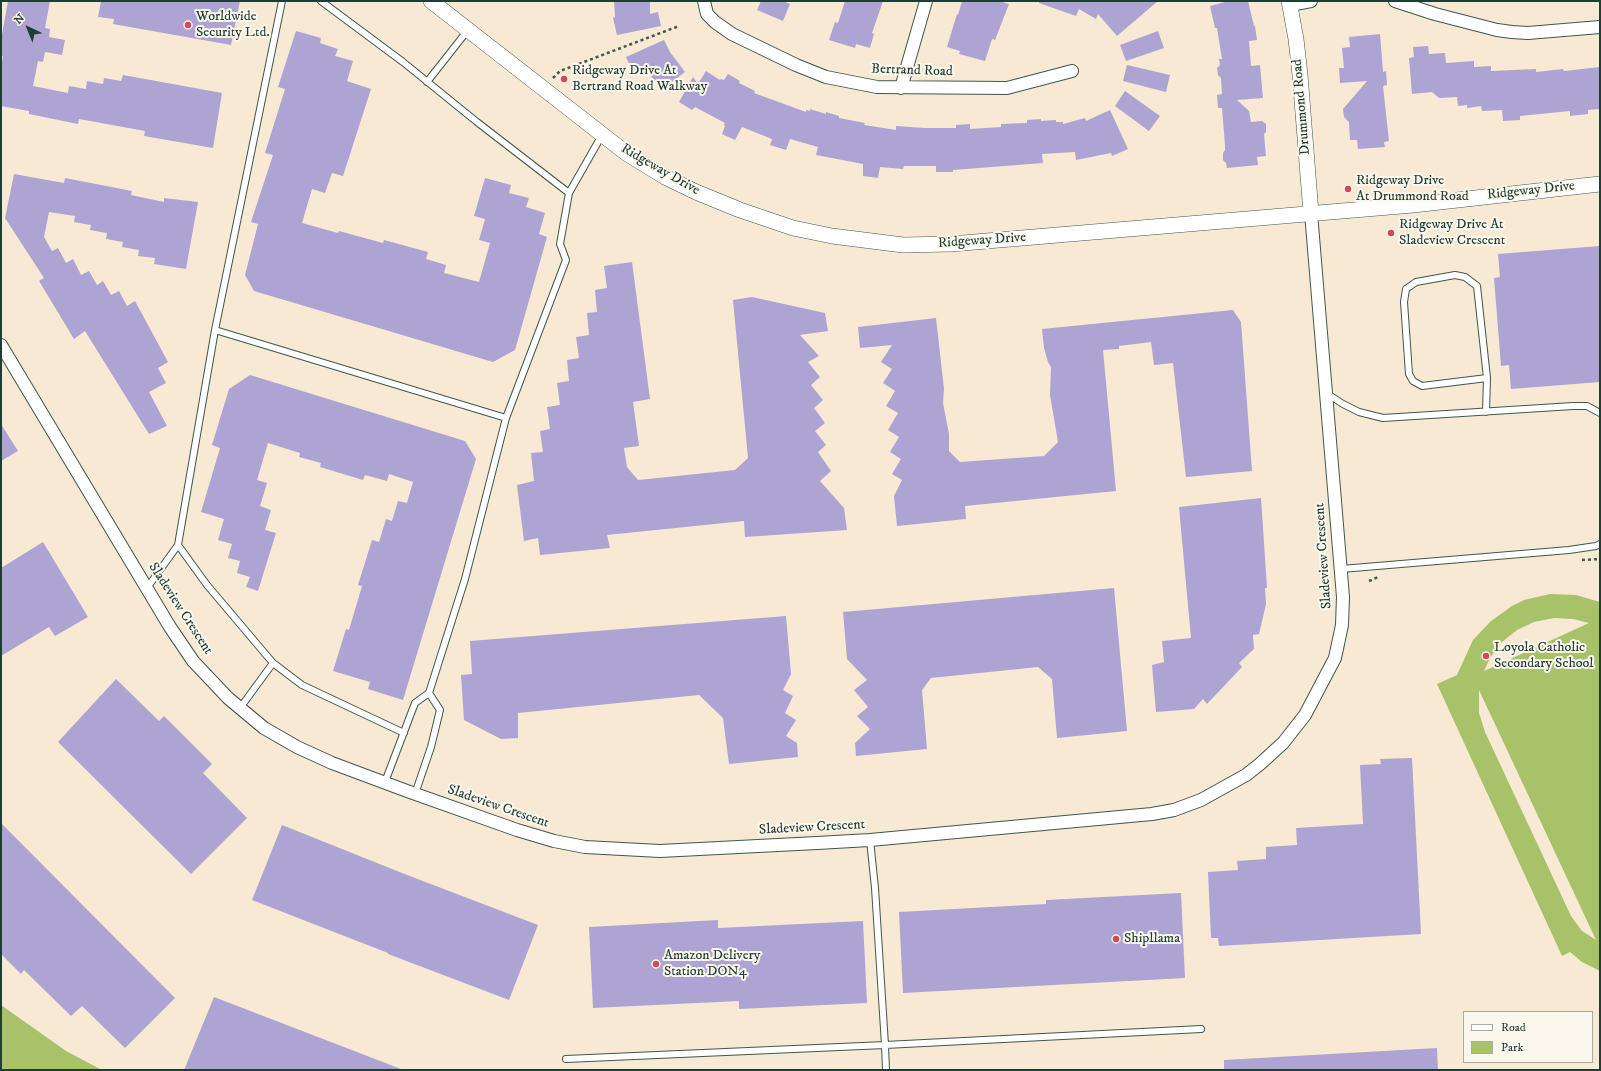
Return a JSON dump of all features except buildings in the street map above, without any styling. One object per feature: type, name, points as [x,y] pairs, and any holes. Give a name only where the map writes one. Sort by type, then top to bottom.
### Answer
[{"type":"street","name":"Ridgeway Drive","points":[[431,1],[626,153],[665,176],[696,192],[740,210],[793,228],[832,236],[903,244],[951,244],[1413,204],[1600,184]]},
{"type":"street","name":"Bertrand Road","points":[[704,1],[708,14],[715,22],[732,34],[796,65],[826,77],[877,87],[1007,88],[1072,71]]},
{"type":"street","points":[[901,88],[926,1]]},
{"type":"street","points":[[1290,3],[1311,1]]},
{"type":"street","points":[[1395,1],[1497,30],[1512,32],[1528,33],[1600,27]]},
{"type":"street","name":"Drummond Road","points":[[1290,3],[1300,75],[1311,213]]},
{"type":"street","name":"Sladeview Crescent","points":[[1,345],[170,628],[193,660],[228,698],[264,728],[297,747],[332,763],[516,830],[554,841],[585,847],[660,851],[870,840],[1152,814],[1174,810],[1201,800],[1246,775],[1260,764],[1283,743],[1305,715],[1335,658],[1342,626],[1343,597],[1311,213]]},
{"type":"lane","points":[[147,588],[178,545],[215,330],[282,1]]},
{"type":"lane","points":[[320,1],[569,193]]},
{"type":"lane","points":[[427,82],[468,30]]},
{"type":"lane","points":[[385,782],[415,703],[429,693],[465,579],[506,418],[566,260],[560,244],[569,193],[602,135]]},
{"type":"lane","points":[[1486,412],[1487,378],[1476,286],[1465,277],[1456,275],[1416,282],[1406,289],[1404,302],[1409,374],[1413,381],[1422,386],[1487,378]]},
{"type":"lane","points":[[215,330],[506,418]]},
{"type":"lane","points":[[1326,393],[1359,412],[1383,418],[1587,406],[1600,414]]},
{"type":"lane","points":[[1341,569],[1569,550],[1596,546],[1600,544]]},
{"type":"lane","points":[[178,545],[207,585],[273,663],[302,685],[404,733]]},
{"type":"lane","points":[[240,708],[273,663]]},
{"type":"lane","points":[[415,794],[431,747],[440,710],[429,693]]},
{"type":"lane","points":[[870,840],[876,888],[886,1070]]},
{"type":"lane","points":[[566,1059],[1201,1029]]},
{"type":"path","points":[[542,88],[560,71],[679,26]]},
{"type":"green space","points":[[1550,594],[1576,595],[1600,602],[1600,971],[1582,962],[1570,952],[1562,956],[1437,684],[1457,675],[1473,640],[1491,621],[1512,606],[1524,600]],"holes":[[[1554,618],[1573,619],[1589,623],[1484,671],[1490,658],[1502,642],[1517,630],[1534,622]],[[1479,690],[1596,940],[1582,931],[1571,916],[1485,732],[1479,713]]]},
{"type":"green space","points":[[1,1005],[66,1051],[102,1070],[1,1070]]},
{"type":"place","name":"Worldwide Security Ltd.","points":[[188,25]]},
{"type":"place","name":"Ridgeway Drive At Bertrand Road Walkway","points":[[564,79]]},
{"type":"place","name":"Ridgeway Drive At Drummond Road","points":[[1348,189]]},
{"type":"place","name":"Ridgeway Drive At Sladeview Crescent","points":[[1391,233]]},
{"type":"place","name":"Loyola Catholic Secondary School","points":[[1486,656]]},
{"type":"place","name":"Shipllama","points":[[1116,939]]},
{"type":"place","name":"Amazon Delivery Station DON4","points":[[656,964]]}]
